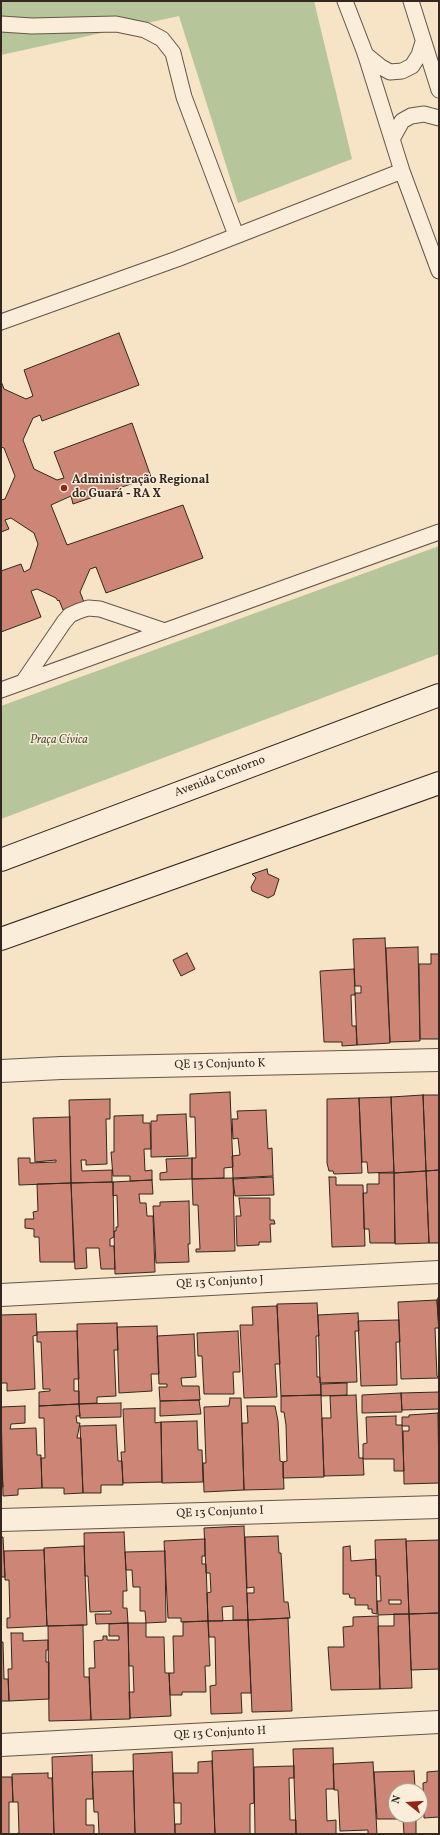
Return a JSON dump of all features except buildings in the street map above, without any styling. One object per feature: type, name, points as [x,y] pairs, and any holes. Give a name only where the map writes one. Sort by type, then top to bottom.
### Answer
[{"type":"street","name":"Avenida Contorno","points":[[1,860],[439,694]]},
{"type":"street","points":[[1,938],[439,783]]},
{"type":"street","name":"QE 13 Conjunto K","points":[[1,1071],[62,1068],[439,1060]]},
{"type":"street","name":"QE 13 Conjunto J","points":[[1,1295],[439,1272]]},
{"type":"street","name":"QE 13 Conjunto I","points":[[1,1520],[439,1507]]},
{"type":"street","name":"QE 13 Conjunto H","points":[[1,1745],[439,1722]]},
{"type":"lane","points":[[345,1],[365,53],[402,171],[439,271]]},
{"type":"lane","points":[[411,1],[439,90]]},
{"type":"lane","points":[[1,24],[32,26],[116,24],[145,30],[162,39],[173,53],[184,97],[236,235]]},
{"type":"lane","points":[[365,53],[381,68],[390,72],[402,71],[412,66],[419,55],[423,42]]},
{"type":"lane","points":[[392,139],[402,121],[411,116],[424,114],[439,118]]},
{"type":"lane","points":[[1,322],[170,262],[402,171]]},
{"type":"lane","points":[[1,690],[439,532]]},
{"type":"lane","points":[[23,682],[64,622],[70,615],[79,611],[88,608],[100,609],[164,632]]},
{"type":"green space","points":[[1,1],[314,1],[352,159],[238,203],[179,16],[1,55]]},
{"type":"green space","name":"Praça Cívica","points":[[439,546],[439,654],[1,819],[1,706]]},
{"type":"place","name":"Administração Regional do Guará - RA X","points":[[64,488]]}]
